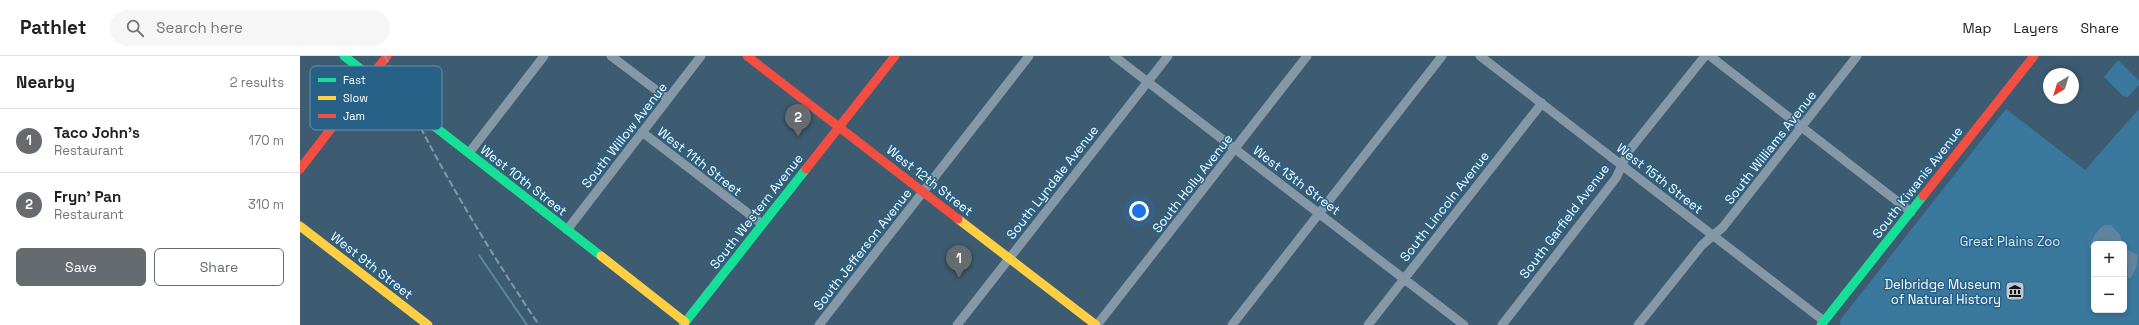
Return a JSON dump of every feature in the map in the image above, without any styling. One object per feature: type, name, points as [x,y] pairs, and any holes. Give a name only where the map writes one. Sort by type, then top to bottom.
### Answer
[{"type":"street","name":"West 10th Street","points":[[344,56],[357,66]]},
{"type":"street","points":[[379,66],[387,56]]},
{"type":"street","points":[[468,153],[544,56]]},
{"type":"street","points":[[611,56],[668,99]]},
{"type":"street","name":"South Willow Avenue","points":[[567,230],[701,56]]},
{"type":"street","name":"West 12th Street","points":[[747,56],[1097,325]]},
{"type":"street","name":"South Western Avenue","points":[[686,324],[762,224],[895,56]]},
{"type":"street","name":"South Jefferson Avenue","points":[[819,325],[1029,56]]},
{"type":"street","name":"West 13th Street","points":[[1114,56],[1464,325]]},
{"type":"street","name":"South Lyndale Avenue","points":[[958,325],[1168,56]]},
{"type":"street","name":"South Holly Avenue","points":[[1097,325],[1307,56]]},
{"type":"street","points":[[1232,325],[1442,56]]},
{"type":"street","name":"West 15th Street","points":[[1480,56],[1712,235],[1823,323]]},
{"type":"street","name":"South Garfield Avenue","points":[[1502,325],[1616,178],[1628,152],[1705,56]]},
{"type":"street","points":[[1710,56],[1911,212]]},
{"type":"street","name":"South Williams Avenue","points":[[1638,325],[1702,245],[1723,226],[1858,56]]},
{"type":"street","name":"South Kiwanis Avenue","points":[[1823,323],[2034,56]]},
{"type":"street","name":"South Lincoln Avenue","points":[[1368,325],[1542,103]]},
{"type":"street","points":[[300,169],[330,130]]},
{"type":"street","name":"West 10th Street","points":[[439,130],[686,324]]},
{"type":"street","name":"West 11th Street","points":[[642,132],[762,224]]},
{"type":"street","name":"West 9th Street","points":[[300,226],[428,325]]},
{"type":"green space","points":[[2118,60],[2139,81],[2139,85],[2128,97],[2123,96],[2104,77]]},
{"type":"green space","name":"Great Plains Zoo","points":[[2006,109],[2085,170],[2139,109],[2139,325],[1840,325],[1841,319]]},
{"type":"shaded area","points":[[2105,225],[2111,225],[2120,235],[2121,241],[2092,241],[2097,231]]},
{"type":"shaded area","points":[[2127,250],[2138,255],[2137,265],[2131,278],[2127,278]]},
{"type":"waterway","points":[[479,255],[527,325]]},
{"type":"railway","points":[[385,56],[390,66]]},
{"type":"railway","points":[[421,130],[476,227],[539,325]]},
{"type":"traffic: fast","points":[[344,56],[357,66]]},
{"type":"traffic: fast","points":[[439,130],[601,256]]},
{"type":"traffic: fast","points":[[683,325],[806,169]]},
{"type":"traffic: fast","points":[[1821,325],[1923,196]]},
{"type":"traffic: slow","points":[[958,219],[1096,325]]},
{"type":"traffic: slow","points":[[300,226],[428,325]]},
{"type":"traffic: slow","points":[[601,256],[685,322]]},
{"type":"traffic: jam","points":[[379,66],[387,56]]},
{"type":"traffic: jam","points":[[747,56],[958,219]]},
{"type":"traffic: jam","points":[[806,169],[895,56]]},
{"type":"traffic: jam","points":[[1923,196],[2034,56]]},
{"type":"traffic: jam","points":[[300,169],[330,130]]},
{"type":"place","name":"Fryn' Pan","points":[[798,137]]},
{"type":"place","name":"Taco John's","points":[[959,278]]},
{"type":"place","name":"Delbridge Museum of Natural History","points":[[2015,291]]}]
